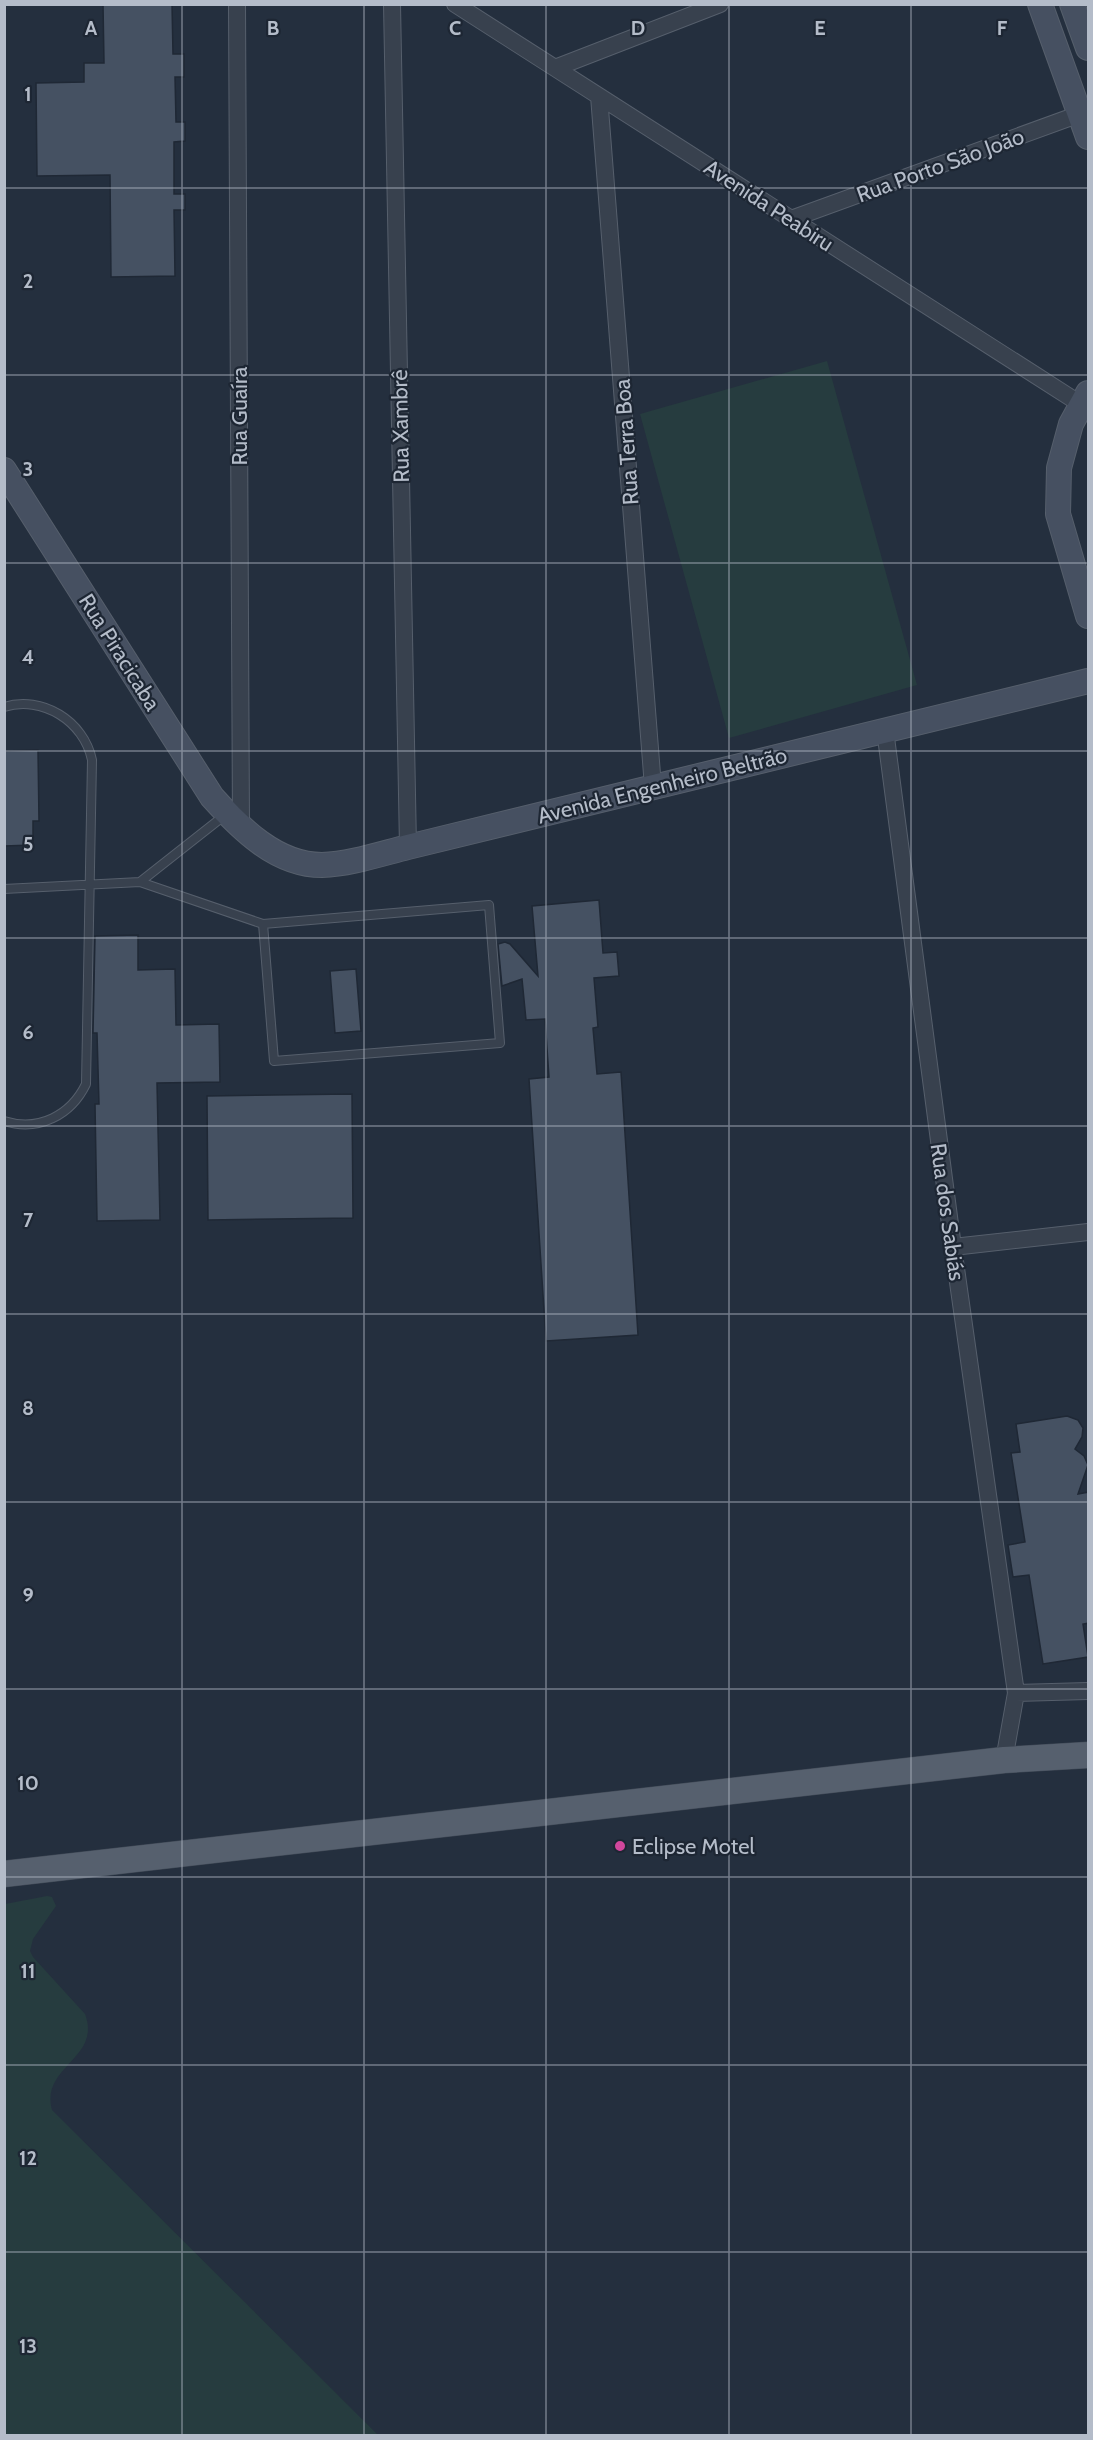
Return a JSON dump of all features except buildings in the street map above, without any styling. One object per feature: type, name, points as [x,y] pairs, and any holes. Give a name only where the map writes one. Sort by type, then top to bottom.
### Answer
[{"type":"main road","points":[[4,1874],[1004,1760],[1089,1755]]},
{"type":"street","name":"Rua Guaíra","points":[[234,821],[237,4]]},
{"type":"street","name":"Rua Xambrê","points":[[392,4],[408,847]]},
{"type":"street","name":"Avenida Peabiru","points":[[455,4],[791,219],[1085,399]]},
{"type":"street","points":[[555,68],[720,4]]},
{"type":"street","points":[[1040,4],[1086,121]]},
{"type":"street","points":[[1072,4],[1089,48]]},
{"type":"street","name":"Rua Terra Boa","points":[[599,96],[653,787]]},
{"type":"street","name":"Rua Porto São João","points":[[791,219],[1086,121]]},
{"type":"street","points":[[1085,399],[1071,424],[1059,468],[1058,514],[1089,616]]},
{"type":"street","name":"Rua Piracicaba","points":[[4,470],[212,797],[234,821]]},
{"type":"street","name":"Avenida Engenheiro Beltrão","points":[[234,821],[271,850],[286,857],[321,865],[340,863],[1089,681]]},
{"type":"street","name":"Rua dos Sabiás","points":[[885,730],[952,1247],[1016,1693],[1004,1760]]},
{"type":"street","points":[[952,1247],[1089,1232]]},
{"type":"street","points":[[1016,1693],[1089,1691]]},
{"type":"lane","points":[[4,707],[15,704],[33,704],[49,708],[66,719],[86,741],[92,760],[86,1084],[80,1096],[70,1107],[54,1118],[36,1124],[15,1125],[4,1121]]},
{"type":"lane","points":[[140,882],[234,821]]},
{"type":"lane","points":[[4,889],[140,882],[263,924],[489,905],[500,1042],[274,1061],[263,924]]},
{"type":"green space","points":[[827,361],[917,685],[729,738],[640,414]]},
{"type":"green space","points":[[52,1897],[56,1906],[33,1939],[30,1951],[85,2014],[88,2029],[79,2053],[54,2083],[51,2095],[52,2110],[378,2435],[5,2435],[5,1904]]},
{"type":"place","name":"Eclipse Motel","points":[[620,1846]]}]
